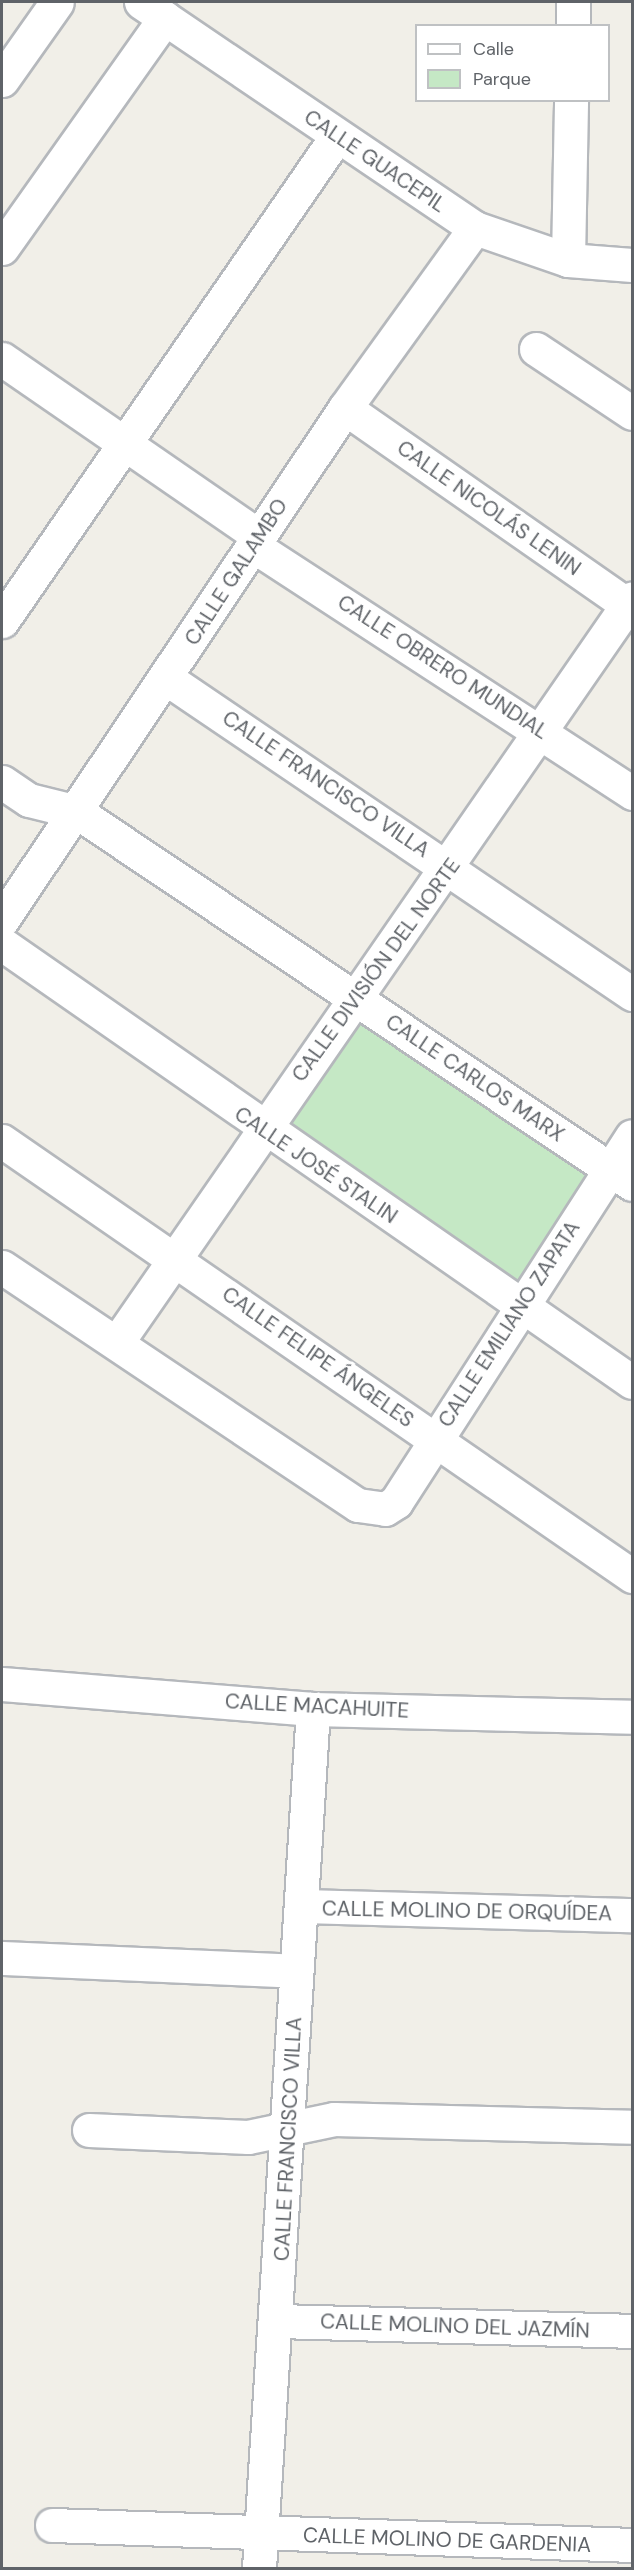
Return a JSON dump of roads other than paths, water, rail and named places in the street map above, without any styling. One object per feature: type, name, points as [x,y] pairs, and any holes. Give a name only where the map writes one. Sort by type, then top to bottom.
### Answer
[{"type":"street","points":[[2,80],[57,2]]},
{"type":"street","points":[[573,2],[573,24]]},
{"type":"street","points":[[2,249],[153,10]]},
{"type":"street","name":"CALLE GUACEPIL","points":[[153,10],[475,228],[568,260],[633,266]]},
{"type":"street","points":[[568,260],[571,102]]},
{"type":"street","points":[[2,621],[337,136]]},
{"type":"street","name":"CALLE GALAMBO","points":[[2,920],[77,812],[345,408],[475,228]]},
{"type":"street","points":[[536,349],[633,413]]},
{"type":"street","name":"CALLE OBRERO MUNDIAL","points":[[2,359],[124,443],[256,540],[543,730],[633,793]]},
{"type":"street","name":"CALLE NICOLÁS LENIN","points":[[345,408],[631,604]]},
{"type":"street","name":"CALLE DIVISIÓN DEL NORTE","points":[[118,1341],[262,1129],[451,866],[631,604]]},
{"type":"street","name":"CALLE FRANCISCO VILLA","points":[[166,678],[451,866],[633,994]]},
{"type":"street","name":"CALLE CARLOS MARX","points":[[2,782],[29,800],[77,812],[621,1176]]},
{"type":"street","name":"CALLE JOSÉ STALIN","points":[[2,944],[262,1129],[633,1382]]},
{"type":"street","name":"CALLE EMILIANO ZAPATA","points":[[118,1341],[358,1505],[385,1509],[396,1502],[520,1304],[621,1176],[633,1136]]},
{"type":"street","name":"CALLE FELIPE ÁNGELES","points":[[2,1141],[633,1576]]},
{"type":"street","points":[[2,1267],[118,1341]]},
{"type":"street","name":"CALLE MACAHUITE","points":[[2,1684],[313,1709],[633,1718]]},
{"type":"street","name":"CALLE FRANCISCO VILLA","points":[[259,2568],[278,2321],[290,2128],[296,1971],[313,1709]]},
{"type":"street","name":"CALLE MOLINO DE ORQUÍDEA","points":[[302,1906],[633,1915]]},
{"type":"street","points":[[2,1958],[296,1971]]},
{"type":"street","points":[[88,2130],[248,2137],[334,2119],[633,2127]]},
{"type":"street","name":"CALLE MOLINO DEL JAZMÍN","points":[[278,2321],[633,2331]]},
{"type":"street","name":"CALLE MOLINO DE GARDENIA","points":[[52,2525],[262,2535],[633,2545]]}]
